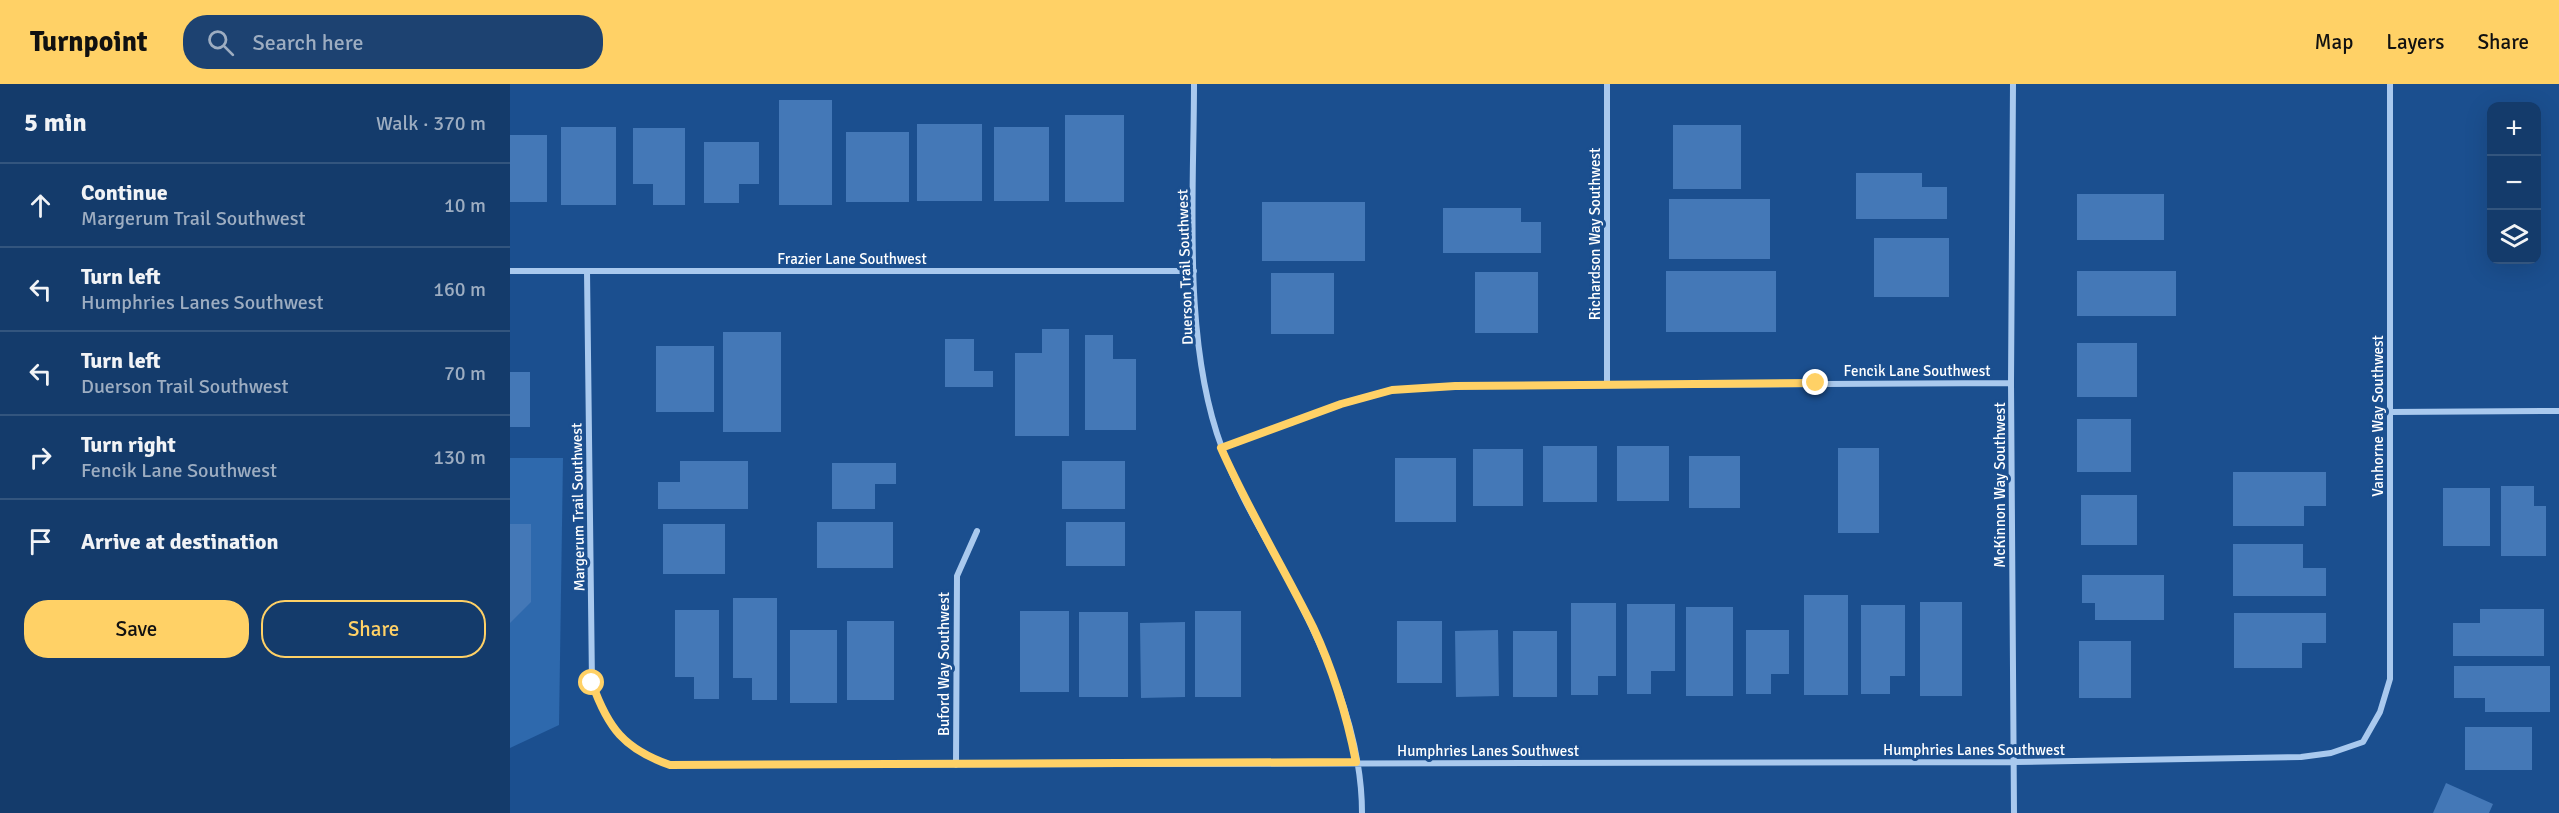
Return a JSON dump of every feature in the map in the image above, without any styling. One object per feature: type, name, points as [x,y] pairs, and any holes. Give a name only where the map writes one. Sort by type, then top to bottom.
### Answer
[{"type":"street","name":"Duerson Trail Southwest","points":[[1194,84],[1194,271],[1200,347],[1207,396],[1221,448],[1243,498],[1314,630],[1348,720],[1362,813]]},
{"type":"street","name":"Richardson Way Southwest","points":[[1607,84],[1607,384]]},
{"type":"street","name":"McKinnon Way Southwest","points":[[2013,84],[2011,383],[2014,813]]},
{"type":"street","name":"Vanhorne Way Southwest","points":[[2363,742],[2380,712],[2390,679],[2390,84]]},
{"type":"street","name":"Frazier Lane Southwest","points":[[510,271],[1194,271]]},
{"type":"street","name":"Margerum Trail Southwest","points":[[587,271],[592,683],[600,707],[618,736]]},
{"type":"street","name":"Fencik Lane Southwest","points":[[1221,448],[1341,404],[1392,390],[1455,386],[1607,384],[2011,383]]},
{"type":"street","points":[[2390,412],[2559,411]]},
{"type":"street","name":"Buford Way Southwest","points":[[956,765],[957,576],[977,531]]},
{"type":"street","name":"Humphries Lanes Southwest","points":[[618,736],[644,756],[670,765],[2014,762],[2301,757],[2331,753],[2363,742]]},
{"type":"shaded area","points":[[510,458],[563,458],[559,725],[510,748]]},
{"type":"building","points":[[779,100],[832,100],[832,205],[779,205]]},
{"type":"building","points":[[1065,115],[1124,115],[1124,202],[1065,202]]},
{"type":"building","points":[[917,124],[982,124],[982,201],[917,201]]},
{"type":"building","points":[[1673,125],[1741,125],[1741,189],[1673,189]]},
{"type":"building","points":[[561,127],[616,127],[616,205],[561,205]]},
{"type":"building","points":[[994,127],[1049,127],[1049,201],[994,201]]},
{"type":"building","points":[[633,128],[685,128],[685,205],[653,205],[653,184],[633,184]]},
{"type":"building","points":[[846,132],[909,132],[909,202],[846,202]]},
{"type":"building","points":[[510,135],[547,135],[547,202],[510,202]]},
{"type":"building","points":[[704,142],[759,142],[759,184],[739,184],[739,203],[704,203]]},
{"type":"building","points":[[1856,173],[1922,173],[1922,187],[1947,187],[1947,219],[1856,219]]},
{"type":"building","points":[[2077,194],[2164,194],[2164,240],[2077,240]]},
{"type":"building","points":[[1669,199],[1770,199],[1770,259],[1669,259]]},
{"type":"building","points":[[1262,202],[1365,202],[1365,261],[1262,261]]},
{"type":"building","points":[[1443,208],[1521,208],[1521,222],[1541,222],[1541,253],[1443,253]]},
{"type":"building","points":[[1874,238],[1949,238],[1949,297],[1874,297]]},
{"type":"building","points":[[1666,271],[1776,271],[1776,332],[1666,332]]},
{"type":"building","points":[[2077,271],[2176,271],[2176,316],[2077,316]]},
{"type":"building","points":[[1475,272],[1538,272],[1538,333],[1475,333]]},
{"type":"building","points":[[1271,273],[1334,273],[1334,334],[1271,334]]},
{"type":"building","points":[[1042,329],[1069,329],[1069,436],[1015,436],[1015,353],[1042,353]]},
{"type":"building","points":[[723,332],[781,332],[781,432],[723,432]]},
{"type":"building","points":[[1085,335],[1113,335],[1113,359],[1136,359],[1136,430],[1085,430]]},
{"type":"building","points":[[945,339],[974,339],[974,371],[993,371],[993,387],[945,387]]},
{"type":"building","points":[[2077,343],[2137,343],[2137,397],[2077,397]]},
{"type":"building","points":[[656,346],[714,346],[714,412],[656,412]]},
{"type":"building","points":[[510,372],[530,372],[530,427],[510,427]]},
{"type":"building","points":[[2077,419],[2131,419],[2131,472],[2077,472]]},
{"type":"building","points":[[1543,446],[1597,446],[1597,502],[1543,502]]},
{"type":"building","points":[[1617,446],[1669,446],[1669,501],[1617,501]]},
{"type":"building","points":[[1838,448],[1879,448],[1879,533],[1838,533]]},
{"type":"building","points":[[1473,449],[1523,449],[1523,506],[1473,506]]},
{"type":"building","points":[[1689,456],[1740,456],[1740,508],[1689,508]]},
{"type":"building","points":[[1395,458],[1456,458],[1456,522],[1395,522]]},
{"type":"building","points":[[680,461],[748,461],[748,509],[658,509],[658,482],[680,482]]},
{"type":"building","points":[[1062,461],[1125,461],[1125,509],[1062,509]]},
{"type":"building","points":[[832,463],[896,463],[896,484],[875,484],[875,509],[832,509]]},
{"type":"building","points":[[2233,472],[2326,472],[2326,506],[2304,506],[2304,526],[2233,526]]},
{"type":"building","points":[[2501,486],[2534,486],[2534,506],[2546,506],[2546,556],[2501,556]]},
{"type":"building","points":[[2443,488],[2490,488],[2490,546],[2443,546]]},
{"type":"building","points":[[2081,495],[2137,495],[2137,545],[2081,545]]},
{"type":"building","points":[[817,522],[893,522],[893,568],[817,568]]},
{"type":"building","points":[[1066,522],[1125,522],[1125,566],[1066,566]]},
{"type":"building","points":[[510,524],[531,524],[531,602],[510,623]]},
{"type":"building","points":[[663,524],[725,524],[725,574],[663,574]]},
{"type":"building","points":[[2233,544],[2303,544],[2303,568],[2326,568],[2326,596],[2233,596]]},
{"type":"building","points":[[2082,575],[2164,575],[2164,620],[2095,620],[2095,603],[2082,603]]},
{"type":"building","points":[[1804,595],[1848,595],[1848,695],[1804,695]]},
{"type":"building","points":[[733,598],[777,598],[777,700],[752,700],[752,678],[733,678]]},
{"type":"building","points":[[1920,602],[1962,602],[1962,696],[1920,696]]},
{"type":"building","points":[[1571,603],[1616,603],[1616,676],[1598,676],[1598,695],[1571,695]]},
{"type":"building","points":[[1627,604],[1675,604],[1675,671],[1651,671],[1651,694],[1627,694]]},
{"type":"building","points":[[1861,605],[1905,605],[1905,676],[1890,676],[1890,694],[1861,694]]},
{"type":"building","points":[[1686,607],[1733,607],[1733,696],[1686,696]]},
{"type":"building","points":[[2480,609],[2544,609],[2544,656],[2453,656],[2453,623],[2480,623]]},
{"type":"building","points":[[675,610],[719,610],[719,699],[694,699],[694,677],[675,677]]},
{"type":"building","points":[[1020,611],[1069,611],[1069,692],[1020,692]]},
{"type":"building","points":[[1195,611],[1241,611],[1241,697],[1195,697]]},
{"type":"building","points":[[1079,612],[1128,612],[1128,697],[1079,697]]},
{"type":"building","points":[[2234,613],[2326,613],[2326,643],[2302,643],[2302,668],[2234,668]]},
{"type":"building","points":[[847,621],[894,621],[894,700],[847,700]]},
{"type":"building","points":[[1397,621],[1442,621],[1442,683],[1397,683]]},
{"type":"building","points":[[1185,622],[1185,697],[1141,698],[1140,623]]},
{"type":"building","points":[[790,630],[837,630],[837,703],[790,703]]},
{"type":"building","points":[[1498,630],[1499,696],[1456,697],[1455,631]]},
{"type":"building","points":[[1746,630],[1789,630],[1789,674],[1771,674],[1771,694],[1746,694]]},
{"type":"building","points":[[1513,631],[1557,631],[1557,697],[1513,697]]},
{"type":"building","points":[[2079,641],[2131,641],[2131,698],[2079,698]]},
{"type":"building","points":[[2454,666],[2550,666],[2550,712],[2485,712],[2485,698],[2454,698]]},
{"type":"building","points":[[2465,727],[2532,727],[2532,770],[2465,770]]},
{"type":"building","points":[[2446,783],[2493,804],[2489,813],[2433,813]]},
{"type":"route","points":[[592,683],[600,707],[618,736],[644,756],[670,765],[1356,762],[1348,720],[1314,630],[1243,498],[1221,448],[1341,404],[1392,390],[1455,386],[1816,383]]}]
